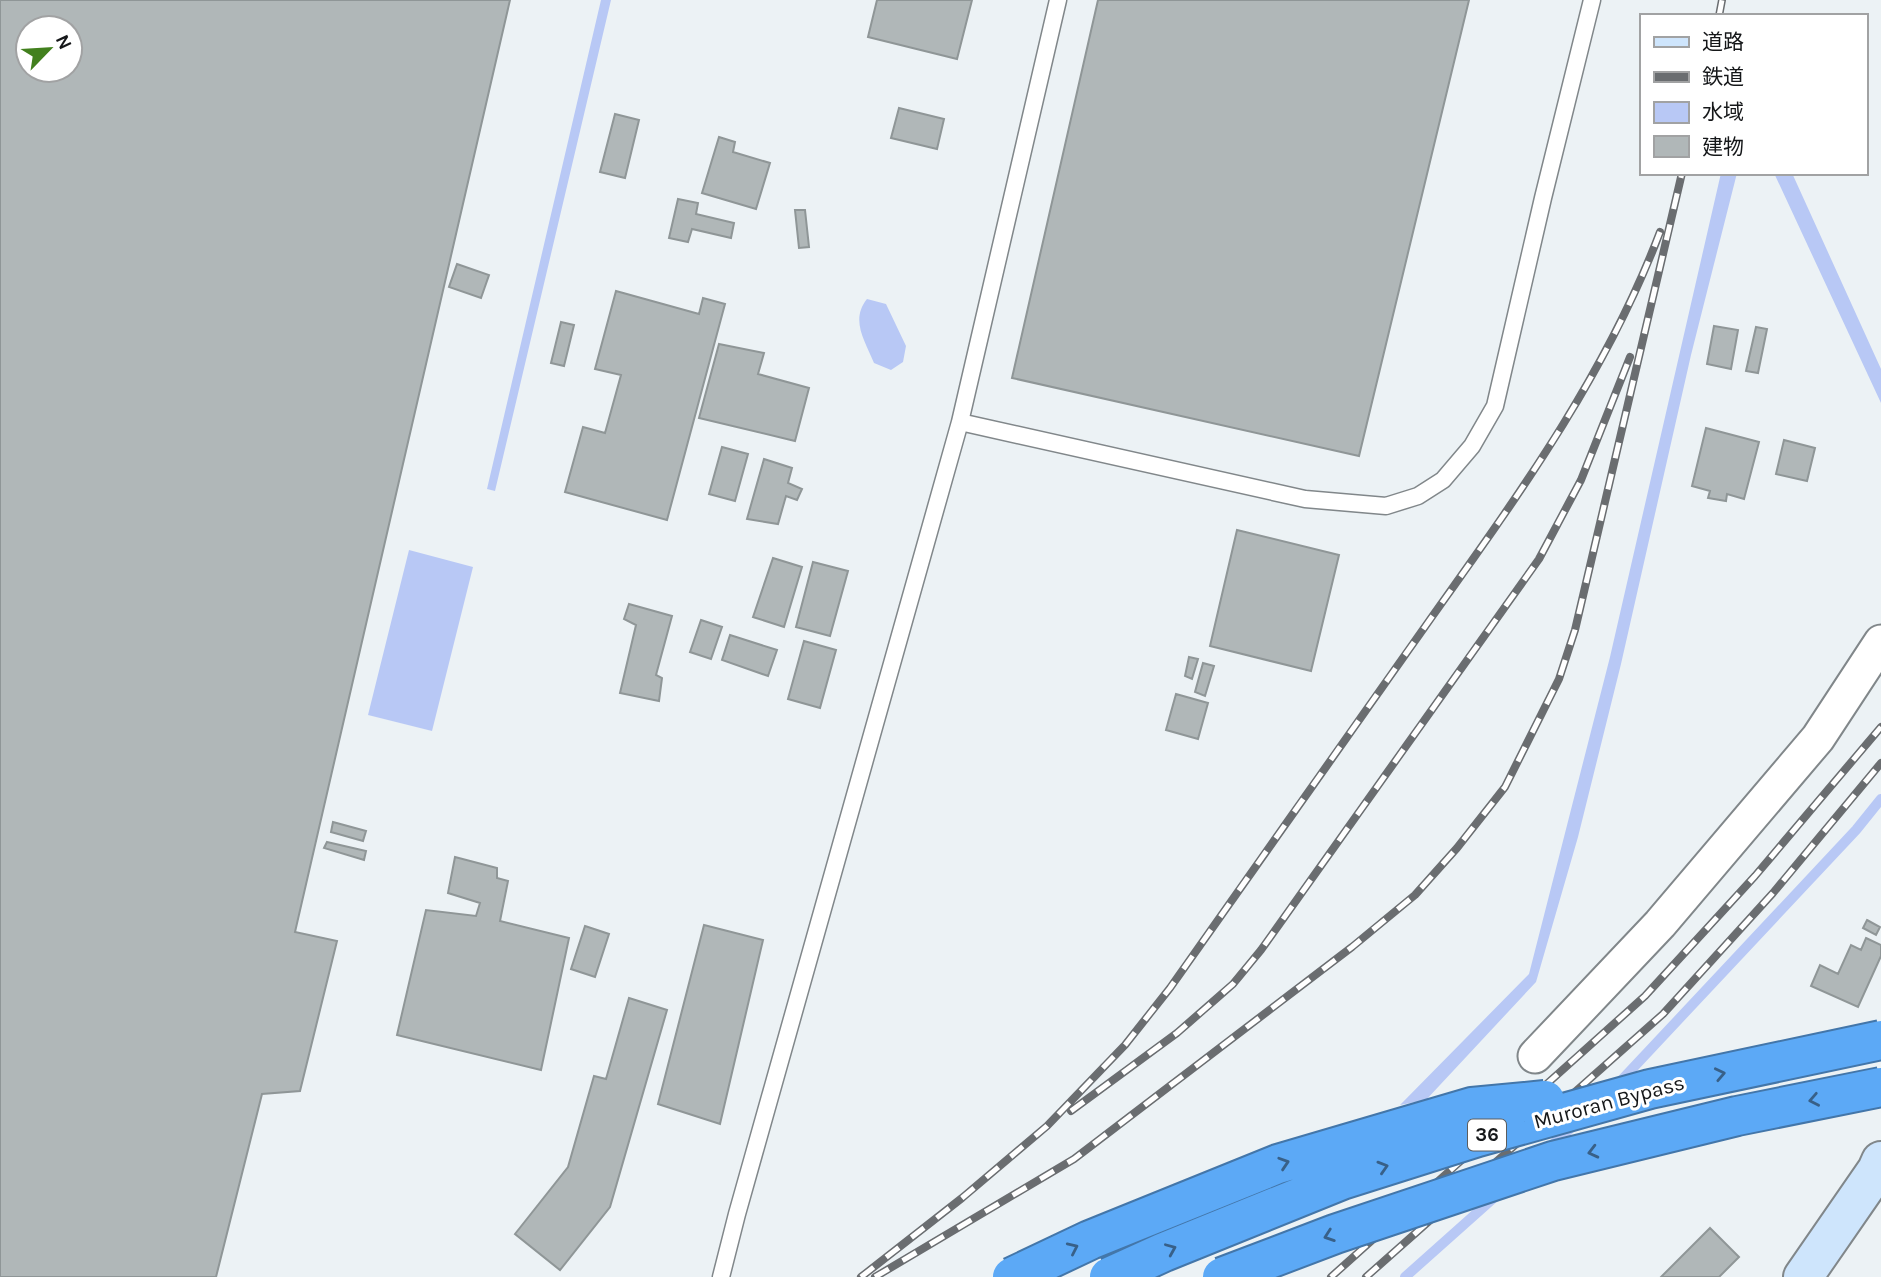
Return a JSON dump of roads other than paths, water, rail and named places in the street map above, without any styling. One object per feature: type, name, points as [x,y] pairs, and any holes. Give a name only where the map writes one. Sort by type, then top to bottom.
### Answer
[{"type":"highway","name":"Muroran Bypass","points":[[1109,1277],[1342,1180],[1478,1137],[1650,1089],[1881,1040]]},
{"type":"highway","name":"Muroran Bypass","points":[[1222,1277],[1335,1234],[1553,1161],[1737,1115],[1881,1087]]},
{"type":"highway","points":[[1012,1277],[1090,1240],[1278,1164],[1472,1107],[1650,1089]]},
{"type":"street","points":[[1535,1056],[1660,924],[1818,738],[1881,642]]},
{"type":"street","points":[[1803,1277],[1881,1161]]},
{"type":"lane","points":[[722,1277],[737,1213],[960,422],[1058,0]]},
{"type":"lane","points":[[960,422],[1305,499],[1386,506],[1418,496],[1443,480],[1472,446],[1494,406],[1592,0]]},
{"type":"water","points":[[601,0],[611,0],[495,491],[487,489]]},
{"type":"water","points":[[1721,175],[1736,175],[1691,355],[1621,664],[1578,837],[1536,982],[1426,1100],[1400,1105],[1529,974],[1610,657]]},
{"type":"water","points":[[1775,175],[1793,175],[1881,369],[1881,403]]},
{"type":"water","points":[[867,299],[886,304],[906,346],[903,362],[891,370],[874,363],[863,339],[859,323],[862,307]]},
{"type":"water","points":[[409,550],[473,567],[432,731],[368,715]]},
{"type":"waterway","points":[[1617,1085],[1856,830],[1881,799]]},
{"type":"waterway","points":[[1548,1149],[1575,1124]]},
{"type":"waterway","points":[[1405,1277],[1497,1195]]},
{"type":"railway","points":[[1719,14],[1722,0]]},
{"type":"railway","points":[[875,1277],[1074,1159],[1352,947],[1415,895],[1457,848],[1505,787],[1559,679],[1575,630],[1682,175]]},
{"type":"railway","points":[[861,1277],[962,1198],[1047,1126],[1125,1045],[1170,988],[1526,482],[1613,337],[1660,232]]},
{"type":"railway","points":[[1071,1111],[1177,1033],[1233,984],[1261,950],[1539,559],[1581,480],[1630,357]]},
{"type":"railway","points":[[1331,1277],[1645,996],[1755,876],[1881,727]]},
{"type":"railway","points":[[1366,1277],[1663,1014],[1773,893],[1881,763]]}]
